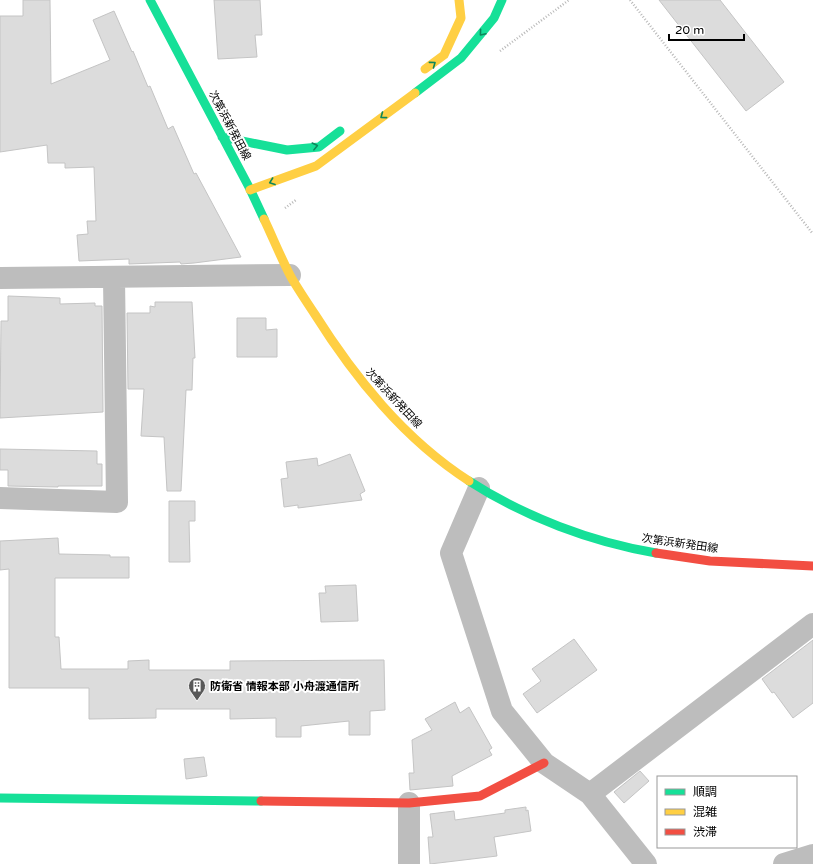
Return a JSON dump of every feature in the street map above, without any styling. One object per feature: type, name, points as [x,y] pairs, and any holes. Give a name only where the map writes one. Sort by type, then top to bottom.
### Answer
[{"type":"main road","name":"次第浜新発田線","points":[[150,0],[250,190],[290,275],[329,339],[361,382],[405,430],[446,466],[480,488],[538,518],[583,535],[629,548],[691,559],[813,566]]},
{"type":"main road","points":[[419,74],[444,55],[461,18],[460,0]]},
{"type":"main road","points":[[250,190],[316,166],[461,58],[494,18],[502,0]]},
{"type":"main road","points":[[222,137],[287,150],[319,147],[350,124]]},
{"type":"main road","points":[[0,798],[409,803],[480,796],[544,763]]},
{"type":"street","points":[[0,278],[290,275]]},
{"type":"street","points":[[0,498],[117,502],[114,278]]},
{"type":"street","points":[[480,488],[451,553],[502,711],[544,763],[590,794],[646,864]]},
{"type":"street","points":[[590,794],[813,624]]},
{"type":"street","points":[[409,803],[409,864]]},
{"type":"street","points":[[784,864],[813,855]]},
{"type":"path","points":[[630,0],[813,234]]},
{"type":"building","points":[[23,0],[50,0],[51,84],[110,60],[93,20],[114,11],[148,87],[150,86],[168,129],[173,126],[194,174],[196,173],[241,257],[181,264],[180,262],[129,264],[129,259],[79,261],[77,235],[88,234],[87,221],[96,221],[94,167],[65,168],[65,163],[48,163],[47,145],[0,152],[0,16],[23,16]]},
{"type":"building","points":[[214,0],[260,0],[262,35],[255,35],[257,57],[218,59]]},
{"type":"building","points":[[659,0],[720,0],[784,82],[746,111]]},
{"type":"building","points":[[8,296],[60,298],[60,304],[95,303],[95,306],[102,306],[103,412],[0,418],[1,321],[8,321]]},
{"type":"building","points":[[155,302],[192,302],[195,358],[193,358],[192,390],[186,390],[181,491],[167,491],[164,437],[141,436],[144,389],[128,389],[127,313],[150,313],[150,306],[155,307]]},
{"type":"building","points":[[237,318],[266,318],[266,330],[277,329],[277,357],[237,357]]},
{"type":"building","points":[[0,449],[97,451],[97,464],[102,464],[102,486],[8,486],[8,470],[0,470]]},
{"type":"building","points":[[350,454],[365,491],[360,494],[362,500],[298,508],[298,505],[284,507],[281,479],[288,478],[286,462],[317,458],[318,466]]},
{"type":"building","points":[[169,501],[195,501],[195,521],[189,521],[190,562],[169,562]]},
{"type":"building","points":[[58,538],[59,554],[129,557],[129,578],[55,578],[55,637],[59,637],[61,669],[128,669],[128,661],[149,660],[149,670],[230,670],[230,661],[384,660],[385,710],[370,711],[370,735],[349,735],[349,721],[301,726],[301,737],[276,737],[276,718],[230,719],[230,709],[156,709],[156,718],[89,719],[89,688],[9,688],[9,569],[0,570],[0,541]]},
{"type":"building","points":[[356,585],[358,621],[321,622],[319,593],[326,593],[325,586]]},
{"type":"building","points":[[574,639],[597,670],[537,713],[523,694],[541,681],[532,669]]},
{"type":"building","points":[[813,640],[813,703],[793,718],[774,692],[772,693],[762,679]]},
{"type":"building","points":[[455,702],[460,713],[469,707],[492,748],[489,750],[492,755],[452,776],[453,786],[410,790],[409,773],[414,773],[412,740],[432,730],[425,719]]},
{"type":"building","points":[[204,757],[207,776],[186,779],[184,759]]},
{"type":"building","points":[[640,771],[649,781],[624,803],[614,792]]},
{"type":"building","points":[[526,807],[526,811],[528,810],[531,831],[494,837],[497,856],[430,864],[428,837],[433,837],[430,814],[454,811],[455,820],[505,813],[505,810]]},
{"type":"traffic: fast","points":[[150,0],[250,189],[264,219]]},
{"type":"traffic: fast","points":[[415,93],[461,58],[494,18],[502,0]]},
{"type":"traffic: fast","points":[[222,137],[287,150],[319,147],[340,131]]},
{"type":"traffic: fast","points":[[469,481],[513,506],[559,526],[607,542],[656,553]]},
{"type":"traffic: fast","points":[[0,798],[261,801]]},
{"type":"traffic: slow","points":[[425,69],[444,55],[461,18],[459,0]]},
{"type":"traffic: slow","points":[[250,190],[316,166],[415,93]]},
{"type":"traffic: slow","points":[[264,219],[294,282],[346,361],[382,406],[402,427],[445,464],[469,481]]},
{"type":"traffic: jam","points":[[656,553],[710,561],[813,566]]},
{"type":"traffic: jam","points":[[261,801],[409,803],[480,796],[544,763]]},
{"type":"place","name":"防衛省 情報本部 小舟渡通信所","points":[[197,701]]}]
